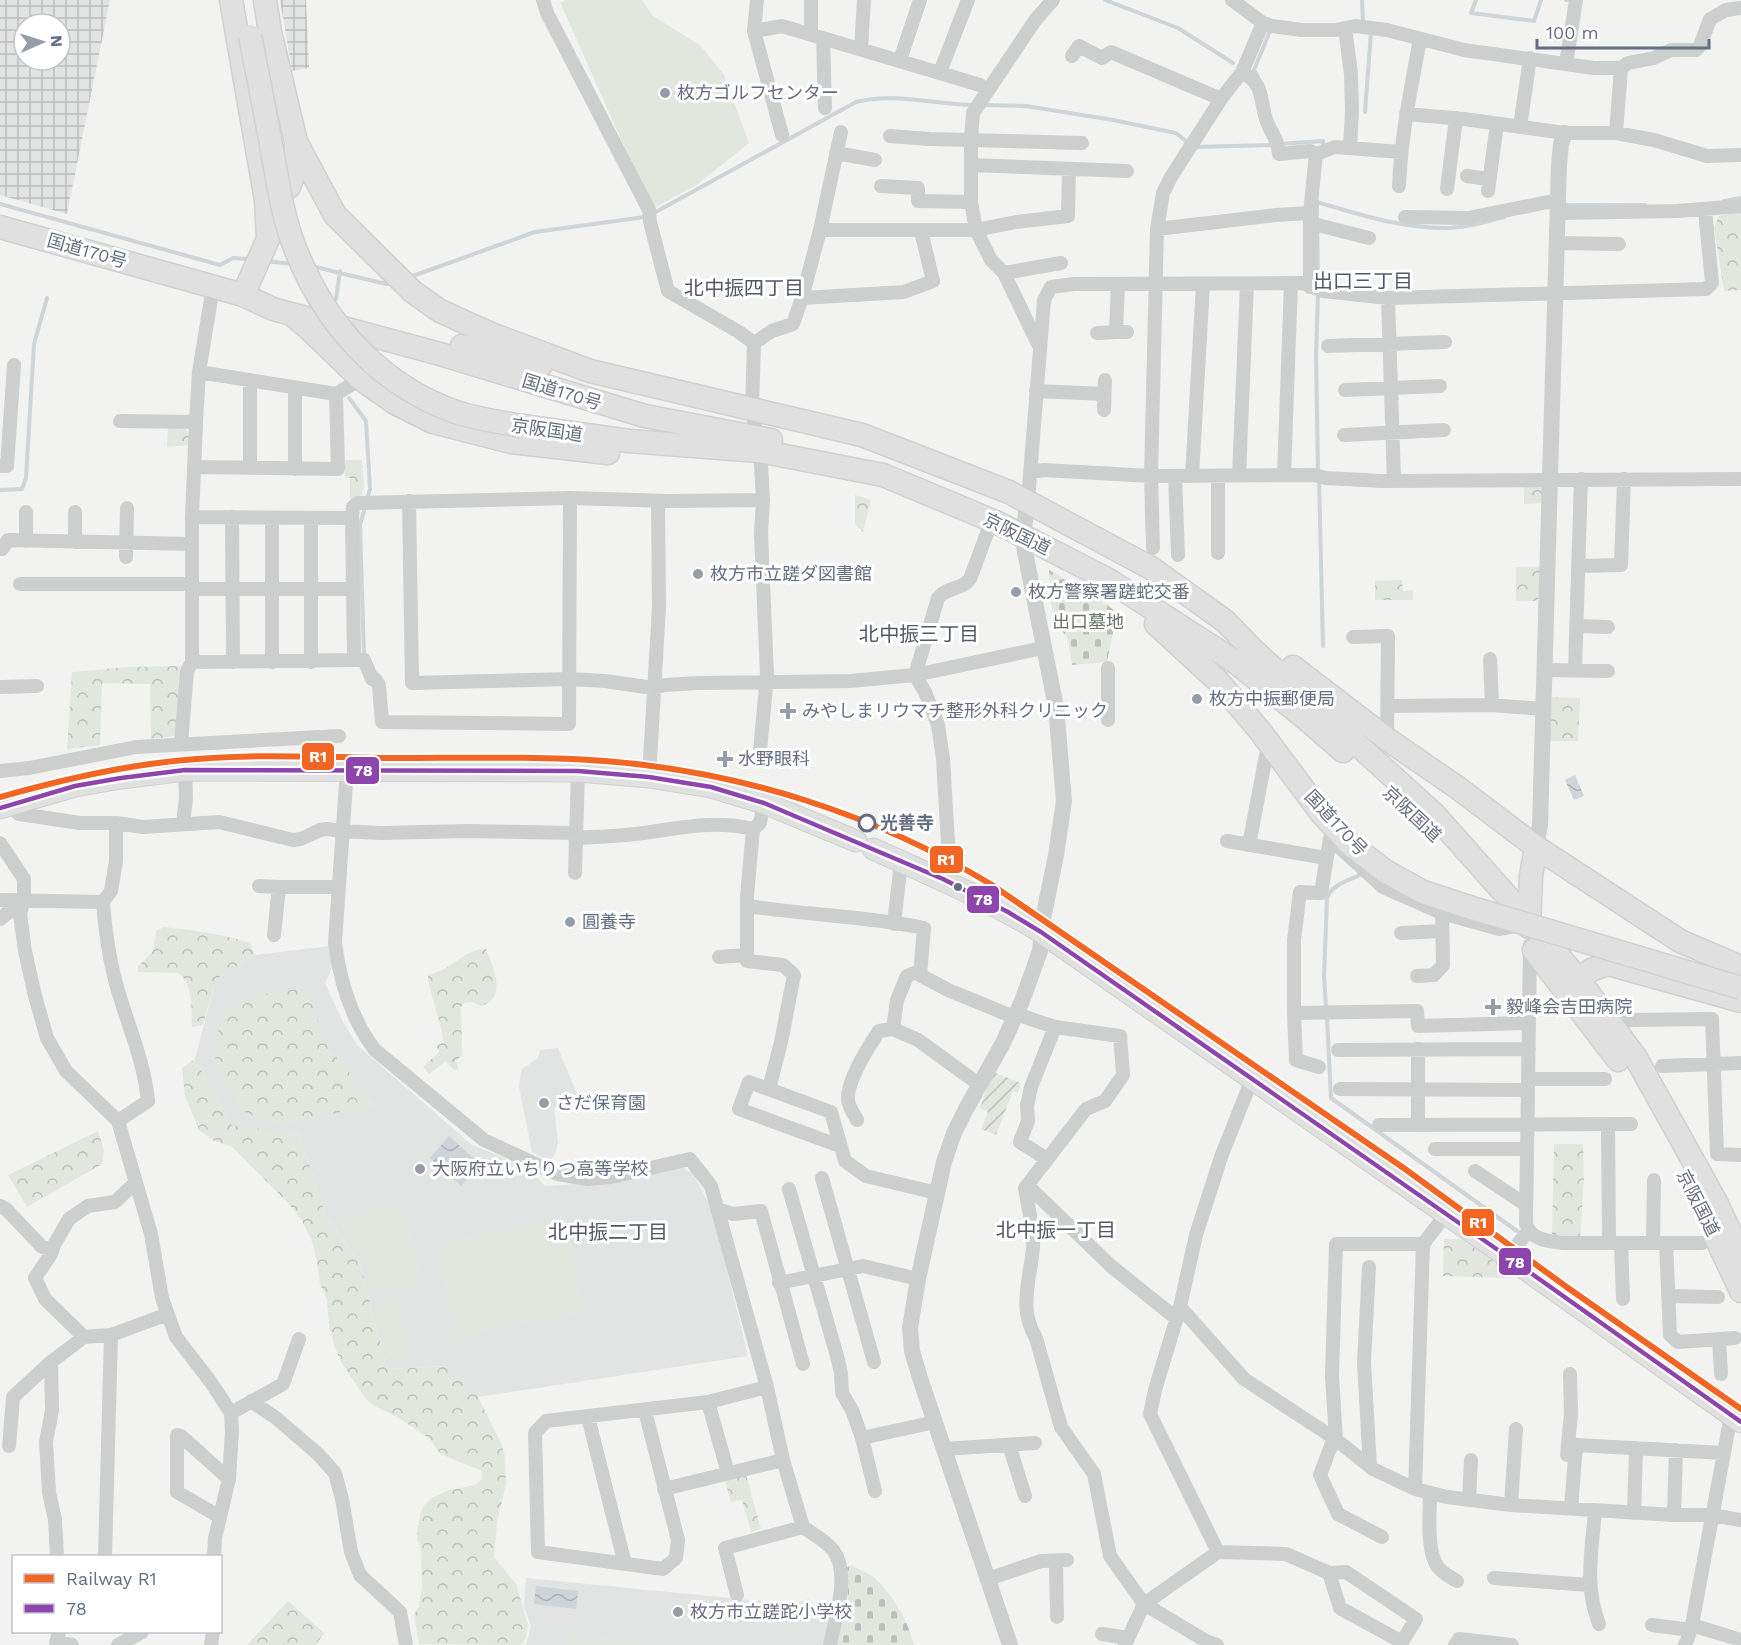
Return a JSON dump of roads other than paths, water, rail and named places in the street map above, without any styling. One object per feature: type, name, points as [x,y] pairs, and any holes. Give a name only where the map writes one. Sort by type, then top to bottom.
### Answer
[{"type":"highway","points":[[231,0],[266,200],[268,239],[243,295]]},
{"type":"highway","name":"京阪国道","points":[[245,0],[281,199],[296,252],[319,299],[350,342],[390,378],[424,399],[457,412],[522,426],[630,441],[759,451],[884,475],[992,520],[1107,579],[1234,661],[1305,718],[1427,824],[1525,930],[1579,980],[1635,1058],[1715,1200],[1741,1255]]},
{"type":"highway","name":"京阪国道","points":[[265,0],[270,32],[296,142],[335,214],[393,274],[440,311],[491,334],[590,371],[862,435],[1028,500],[1151,568],[1225,621],[1252,650],[1434,814],[1525,930],[1623,1066],[1700,1203],[1741,1291]]},
{"type":"highway","points":[[266,200],[290,187],[296,169],[296,142]]},
{"type":"highway","name":"国道170号","points":[[0,227],[243,295],[273,309],[440,354],[759,451]]},
{"type":"highway","name":"国道170号","points":[[243,295],[277,295],[488,353],[550,366],[590,371]]},
{"type":"highway","points":[[291,314],[308,327],[361,379],[395,403],[433,422],[511,442],[589,452],[759,451]]},
{"type":"highway","name":"国道170号","points":[[1107,579],[1114,592],[1157,624],[1218,681],[1260,731],[1322,814],[1350,844],[1385,871],[1423,892],[1472,909],[1741,988]]},
{"type":"highway","points":[[1225,621],[1262,641],[1388,739],[1458,788],[1535,852],[1665,942],[1693,957],[1741,976]]},
{"type":"highway","points":[[1525,930],[1535,852]]},
{"type":"highway","points":[[1535,852],[1680,941],[1741,967]]},
{"type":"highway","points":[[1579,980],[1591,970],[1608,964],[1741,1001]]},
{"type":"main road","points":[[3,805],[75,786],[185,770],[347,769],[578,771],[649,777],[711,788],[765,803],[952,884],[1008,912],[1041,932],[1508,1257],[1736,1419]]},
{"type":"street","points":[[543,0],[547,13],[650,216],[668,291],[739,332],[754,344],[752,409],[759,451],[763,500],[761,533],[766,682],[759,761]]},
{"type":"street","points":[[757,0],[754,31],[782,135]]},
{"type":"street","points":[[811,0],[825,108]]},
{"type":"street","points":[[861,48],[864,0]]},
{"type":"street","points":[[900,60],[920,0]]},
{"type":"street","points":[[939,72],[968,0]]},
{"type":"street","points":[[1041,349],[1004,273],[991,260],[976,230],[971,202],[971,139],[974,113],[1036,19],[1053,0]]},
{"type":"street","points":[[1232,0],[1263,23],[1272,26],[1302,30],[1355,26],[1386,30],[1464,50],[1594,68],[1621,68],[1628,63],[1654,58],[1671,50],[1696,50],[1700,46],[1710,19],[1726,10],[1741,8]]},
{"type":"street","points":[[1566,64],[1576,0]]},
{"type":"street","points":[[1153,548],[1151,476],[1157,229],[1163,193],[1221,99],[1242,72],[1263,23]]},
{"type":"street","points":[[754,31],[782,26],[861,48],[980,85],[982,100]]},
{"type":"street","points":[[1345,28],[1352,74],[1350,148]]},
{"type":"street","points":[[1399,186],[1406,114],[1420,39]]},
{"type":"street","points":[[1072,57],[1079,46],[1102,58],[1111,52],[1221,99]]},
{"type":"street","points":[[1520,127],[1530,58]]},
{"type":"street","points":[[1616,133],[1621,68]]},
{"type":"street","points":[[1242,72],[1252,78],[1262,94],[1267,123],[1278,141],[1279,154],[1310,151],[1317,154],[1335,147],[1401,152]]},
{"type":"street","points":[[1406,114],[1456,118],[1565,133],[1616,133],[1654,140],[1707,156],[1741,155]]},
{"type":"street","points":[[1445,182],[1456,118]]},
{"type":"street","points":[[1467,176],[1489,185],[1497,124]]},
{"type":"street","points":[[754,344],[772,331],[793,324],[820,230],[841,132]]},
{"type":"street","points":[[1535,852],[1540,825],[1558,207],[1561,144],[1565,133]]},
{"type":"street","points":[[890,136],[913,144],[971,139],[1082,142]]},
{"type":"street","points":[[837,153],[875,160]]},
{"type":"street","points":[[1316,289],[1314,222],[1317,154]]},
{"type":"street","points":[[971,165],[1128,171]]},
{"type":"street","points":[[820,230],[976,230],[1016,222],[1068,216],[1069,169]]},
{"type":"street","points":[[881,186],[918,188],[918,201],[971,202]]},
{"type":"street","points":[[1405,217],[1468,218],[1558,207],[1705,210],[1741,206]]},
{"type":"street","points":[[1010,1645],[912,1351],[910,1328],[937,1193],[954,1133],[994,1061],[1040,951],[1041,932],[1064,801],[1056,707],[1026,565],[1023,535],[1028,500],[1044,300],[1051,287],[1074,284],[1302,283],[1316,289],[1388,298],[1706,289],[1712,283],[1705,210]]},
{"type":"street","points":[[1157,229],[1276,215],[1314,222],[1369,238]]},
{"type":"street","points":[[802,298],[904,292],[933,282],[921,231]]},
{"type":"street","points":[[1557,243],[1619,244]]},
{"type":"street","points":[[1004,273],[1061,263]]},
{"type":"street","points":[[1284,475],[1291,283]]},
{"type":"street","points":[[1097,333],[1121,332],[1118,284]]},
{"type":"street","points":[[1192,476],[1203,284]]},
{"type":"street","points":[[1239,475],[1247,284]]},
{"type":"street","points":[[181,743],[187,671],[192,662],[192,517],[196,422],[200,372],[213,287]]},
{"type":"street","points":[[1388,298],[1394,480]]},
{"type":"street","points":[[1328,346],[1445,342]]},
{"type":"street","points":[[0,466],[7,466],[5,422],[19,380],[14,365]]},
{"type":"street","points":[[200,372],[336,394],[361,379]]},
{"type":"street","points":[[250,380],[250,468]]},
{"type":"street","points":[[1345,390],[1440,386]]},
{"type":"street","points":[[1036,391],[1104,387],[1104,410]]},
{"type":"street","points":[[295,388],[295,469]]},
{"type":"street","points":[[195,467],[338,469],[336,394]]},
{"type":"street","points":[[120,421],[196,422]]},
{"type":"street","points":[[1344,435],[1444,430]]},
{"type":"street","points":[[1030,472],[1044,470],[1151,476],[1284,475],[1394,480],[1741,479]]},
{"type":"street","points":[[1175,476],[1178,555]]},
{"type":"street","points":[[1218,476],[1218,554]]},
{"type":"street","points":[[1575,670],[1581,479]]},
{"type":"street","points":[[1579,566],[1621,565],[1624,479]]},
{"type":"street","points":[[354,660],[352,518],[353,507],[358,503],[570,498],[658,501],[763,500]]},
{"type":"street","points":[[192,662],[364,660],[372,679],[375,679],[379,685],[380,728],[569,724],[570,498]]},
{"type":"street","points":[[409,501],[412,683],[570,679],[653,688],[698,683],[850,681],[915,675],[1043,648]]},
{"type":"street","points":[[649,777],[659,607],[658,501]]},
{"type":"street","points":[[126,557],[127,508]]},
{"type":"street","points":[[26,512],[26,541]]},
{"type":"street","points":[[75,512],[75,542]]},
{"type":"street","points":[[192,517],[352,518]]},
{"type":"street","points":[[232,517],[233,662]]},
{"type":"street","points":[[272,518],[272,662]]},
{"type":"street","points":[[311,519],[312,662]]},
{"type":"street","points":[[948,843],[943,759],[938,725],[925,692],[915,675],[939,598],[943,592],[965,585],[970,579],[992,520]]},
{"type":"street","points":[[0,549],[8,540],[192,544]]},
{"type":"street","points":[[20,584],[132,589],[192,586],[232,589],[353,589]]},
{"type":"street","points":[[1577,626],[1608,627]]},
{"type":"street","points":[[1353,637],[1388,636],[1388,739]]},
{"type":"street","points":[[1490,659],[1491,705]]},
{"type":"street","points":[[1108,668],[1108,720]]},
{"type":"street","points":[[1544,670],[1608,671]]},
{"type":"street","points":[[0,687],[37,686]]},
{"type":"street","points":[[1389,706],[1491,705],[1543,709]]},
{"type":"street","points":[[1246,729],[1330,838],[1383,886],[1442,913],[1499,929],[1525,930],[1529,1023],[1526,1205],[1528,1231],[1543,1240],[1563,1242],[1702,1243]]},
{"type":"street","points":[[0,771],[29,768],[136,747],[339,736]]},
{"type":"street","points":[[1249,844],[1266,755]]},
{"type":"street","points":[[347,769],[335,943],[338,966],[352,1012],[363,1035],[375,1050],[484,1140],[557,1174],[588,1179],[611,1177],[690,1159],[711,1186],[767,1387],[783,1460],[803,1527],[834,1551],[842,1572],[840,1599],[830,1645]]},
{"type":"street","points":[[183,824],[186,798],[185,770]]},
{"type":"street","points":[[575,873],[578,771]]},
{"type":"street","points":[[3,805],[19,814],[80,823],[116,823],[143,827],[219,822],[301,840],[327,829],[575,836],[635,834],[688,825],[731,824],[753,829],[760,824],[765,803]]},
{"type":"street","points":[[116,823],[116,861],[111,891],[103,902],[106,940],[116,985],[136,1045],[148,1101],[118,1121]]},
{"type":"street","points":[[753,829],[747,961],[783,965],[794,975],[782,1042],[769,1089]]},
{"type":"street","points":[[1319,1067],[1296,1060],[1294,939],[1300,892],[1320,893],[1330,838]]},
{"type":"street","points":[[1227,841],[1326,858]]},
{"type":"street","points":[[0,843],[24,879],[24,899],[20,915],[25,951],[47,1038],[66,1071],[118,1121],[151,1234],[162,1298],[176,1337],[231,1413],[230,1479],[215,1538],[214,1555]]},
{"type":"street","points":[[894,924],[901,862]]},
{"type":"street","points":[[259,885],[339,886]]},
{"type":"street","points":[[274,935],[279,887]]},
{"type":"street","points":[[0,919],[24,899]]},
{"type":"street","points":[[0,900],[103,902]]},
{"type":"street","points":[[748,906],[924,928],[920,975],[1013,1014],[1054,1027],[1120,1036],[1123,1075],[1106,1101],[1086,1109],[1025,1188],[1033,1246],[1026,1294],[1026,1314],[1030,1329],[1036,1338],[1061,1427],[1094,1474],[1110,1556],[1144,1605],[1209,1644]]},
{"type":"street","points":[[1417,976],[1434,975],[1443,965],[1442,913]]},
{"type":"street","points":[[1401,933],[1442,931]]},
{"type":"street","points":[[719,957],[746,955]]},
{"type":"street","points":[[893,1029],[897,1000],[908,976],[920,971]]},
{"type":"street","points":[[1294,1013],[1417,1011],[1418,1026],[1529,1023]]},
{"type":"street","points":[[1628,1020],[1712,1018],[1717,1154],[1741,1155]]},
{"type":"street","points":[[1047,1159],[1020,1142],[1028,1121],[1027,1106],[1031,1087],[1054,1027]]},
{"type":"street","points":[[857,1120],[848,1102],[848,1093],[864,1053],[879,1031],[893,1029],[918,1040],[980,1085]]},
{"type":"street","points":[[1418,1049],[1418,1124]]},
{"type":"street","points":[[1338,1050],[1529,1049]]},
{"type":"street","points":[[1662,1066],[1741,1063]]},
{"type":"street","points":[[1218,1552],[1150,1414],[1155,1390],[1179,1313],[1196,1235],[1221,1157],[1252,1079]]},
{"type":"street","points":[[1340,1089],[1418,1089],[1605,1079]]},
{"type":"street","points":[[840,1146],[740,1109],[749,1082],[831,1112],[845,1161],[866,1176],[937,1193]]},
{"type":"street","points":[[1608,1124],[1615,1243],[1623,1299]]},
{"type":"street","points":[[1379,1125],[1631,1124]]},
{"type":"street","points":[[1435,1149],[1527,1149]]},
{"type":"street","points":[[1475,1171],[1526,1205]]},
{"type":"street","points":[[822,1178],[874,1362]]},
{"type":"street","points":[[1654,1180],[1668,1296],[1670,1335],[1678,1342],[1735,1338]]},
{"type":"street","points":[[84,1337],[45,1299],[35,1278],[51,1254],[51,1249],[69,1219],[88,1206],[115,1202],[135,1183]]},
{"type":"street","points":[[1027,1185],[1111,1266],[1179,1313],[1244,1379],[1335,1439],[1370,1467],[1415,1489],[1469,1500],[1511,1505],[1674,1515],[1712,1515],[1741,1520]]},
{"type":"street","points":[[789,1189],[837,1356],[842,1393],[852,1410],[862,1438],[875,1491]]},
{"type":"street","points":[[0,1206],[6,1209],[42,1247],[51,1249]]},
{"type":"street","points":[[717,1209],[733,1214],[761,1211],[803,1364]]},
{"type":"street","points":[[1415,1489],[1423,1244],[1446,1214]]},
{"type":"street","points":[[1508,1257],[1528,1231]]},
{"type":"street","points":[[1382,1537],[1338,1514],[1320,1475],[1335,1439],[1332,1376],[1336,1244],[1423,1244]]},
{"type":"street","points":[[780,1283],[863,1266],[918,1279]]},
{"type":"street","points":[[1369,1267],[1364,1363],[1370,1467]]},
{"type":"street","points":[[1668,1296],[1718,1297]]},
{"type":"street","points":[[9,1446],[13,1396],[51,1362],[84,1337],[111,1335],[168,1314]]},
{"type":"street","points":[[105,1555],[111,1335]]},
{"type":"street","points":[[231,1413],[283,1384],[299,1339]]},
{"type":"street","points":[[1719,1339],[1722,1374]]},
{"type":"street","points":[[51,1362],[52,1410],[46,1442],[49,1492],[55,1520],[57,1555]]},
{"type":"street","points":[[1568,1509],[1570,1374]]},
{"type":"street","points":[[645,1411],[678,1540],[676,1558],[663,1569],[538,1552],[535,1433],[546,1421],[708,1402],[767,1387]]},
{"type":"street","points":[[251,1401],[276,1418],[318,1454],[335,1473],[354,1560],[360,1575],[400,1612],[406,1645]]},
{"type":"street","points":[[708,1402],[728,1473]]},
{"type":"street","points":[[588,1417],[625,1564]]},
{"type":"street","points":[[1685,1645],[1691,1628],[1724,1453],[1736,1419]]},
{"type":"street","points":[[862,1438],[935,1422]]},
{"type":"street","points":[[1511,1505],[1516,1429]]},
{"type":"street","points":[[220,1517],[177,1492],[177,1435],[230,1479]]},
{"type":"street","points":[[944,1449],[1035,1443]]},
{"type":"street","points":[[1009,1445],[1025,1496]]},
{"type":"street","points":[[1568,1509],[1576,1445],[1724,1453]]},
{"type":"street","points":[[1634,1513],[1636,1448]]},
{"type":"street","points":[[1674,1515],[1676,1450]]},
{"type":"street","points":[[664,1489],[783,1460]]},
{"type":"street","points":[[1469,1500],[1471,1460]]},
{"type":"street","points":[[1430,1493],[1433,1556],[1438,1567],[1457,1581]]},
{"type":"street","points":[[1595,1510],[1589,1585],[1592,1605],[1599,1624]]},
{"type":"street","points":[[737,1595],[724,1548],[803,1527]]},
{"type":"street","points":[[1102,1634],[1127,1642],[1144,1605],[1218,1552],[1286,1554],[1329,1573],[1346,1572],[1416,1619],[1402,1642],[1340,1608],[1329,1573]]},
{"type":"street","points":[[988,1580],[1041,1562],[1062,1560],[1052,1603],[1057,1617]]},
{"type":"street","points":[[1494,1578],[1589,1585]]},
{"type":"street","points":[[1652,1625],[1691,1628],[1741,1640]]},
{"type":"street","points":[[59,1633],[56,1642],[72,1645]]},
{"type":"street","points":[[118,1645],[140,1633]]},
{"type":"street","points":[[1455,1645],[1459,1639],[1512,1645]]},
{"type":"water","points":[[1575,775],[1584,796],[1574,800],[1565,780]]},
{"type":"water","points":[[449,1136],[480,1164],[461,1186],[430,1158]]},
{"type":"water","points":[[536,1586],[578,1591],[576,1609],[534,1604]]},
{"type":"waterway","points":[[1105,0],[1178,28],[1233,63]]},
{"type":"waterway","points":[[1362,0],[1363,23]]},
{"type":"waterway","points":[[1476,0],[1471,13],[1534,21],[1541,0]]},
{"type":"waterway","points":[[1258,77],[1254,70],[1270,31]]},
{"type":"waterway","points":[[1365,112],[1371,32]]},
{"type":"waterway","points":[[652,214],[856,102],[885,98],[975,105]]},
{"type":"waterway","points":[[982,105],[1026,106],[1113,120],[1176,133],[1188,143]]},
{"type":"waterway","points":[[1280,144],[1323,141],[1323,148]]},
{"type":"waterway","points":[[1194,147],[1273,145]]},
{"type":"waterway","points":[[1724,201],[1741,198]]},
{"type":"waterway","points":[[1317,202],[1382,220],[1432,228],[1463,227],[1504,217]]},
{"type":"waterway","points":[[0,204],[220,265],[233,258],[250,259]]},
{"type":"waterway","points":[[1317,204],[1318,286]]},
{"type":"waterway","points":[[1563,205],[1645,205]]},
{"type":"waterway","points":[[410,277],[535,232],[645,217]]},
{"type":"waterway","points":[[266,261],[292,264]]},
{"type":"waterway","points":[[311,266],[386,284],[391,283]]},
{"type":"waterway","points":[[336,299],[340,271]]},
{"type":"waterway","points":[[1318,294],[1316,355],[1318,472]]},
{"type":"waterway","points":[[0,490],[22,489],[26,478],[34,344],[47,298]]},
{"type":"waterway","points":[[349,398],[366,421],[370,489],[367,499]]},
{"type":"waterway","points":[[1319,479],[1323,646]]},
{"type":"waterway","points":[[364,655],[360,525],[365,507]]},
{"type":"waterway","points":[[1326,1008],[1324,976],[1327,898],[1337,886],[1362,874]]},
{"type":"waterway","points":[[1327,1019],[1331,1098],[1517,1231]]},
{"type":"rail line","name":"R1","points":[[0,797],[75,778],[180,760],[272,756],[579,759],[707,775],[757,786],[854,817],[901,837],[992,885],[1405,1169],[1568,1288],[1741,1409]]},
{"type":"place","name":"枚方ゴルフセンター","points":[[665,93]]},
{"type":"place","name":"枚方市立蹉ダ図書館","points":[[698,574]]},
{"type":"place","name":"枚方警察署蹉蛇交番","points":[[1016,592]]},
{"type":"place","name":"枚方中振郵便局","points":[[1197,699]]},
{"type":"place","name":"みやしまリウマチ整形外科クリニック","points":[[788,711]]},
{"type":"place","name":"水野眼科","points":[[725,759]]},
{"type":"place","name":"光善寺","points":[[867,823]]},
{"type":"place","name":"圓養寺","points":[[570,922]]},
{"type":"place","name":"毅峰会吉田病院","points":[[1493,1007]]},
{"type":"place","name":"さだ保育園","points":[[544,1103]]},
{"type":"place","name":"大阪府立いちりつ高等学校","points":[[420,1169]]},
{"type":"place","name":"枚方市立蹉跎小学校","points":[[678,1612]]},
{"type":"district","name":"出口三丁目","points":[[1363,281]]},
{"type":"district","name":"北中振四丁目","points":[[744,288]]},
{"type":"district","name":"北中振三丁目","points":[[919,634]]},
{"type":"district","name":"北中振一丁目","points":[[1056,1230]]},
{"type":"district","name":"北中振二丁目","points":[[608,1232]]},
{"type":"park label","name":"出口墓地","points":[[1088,622]]}]
